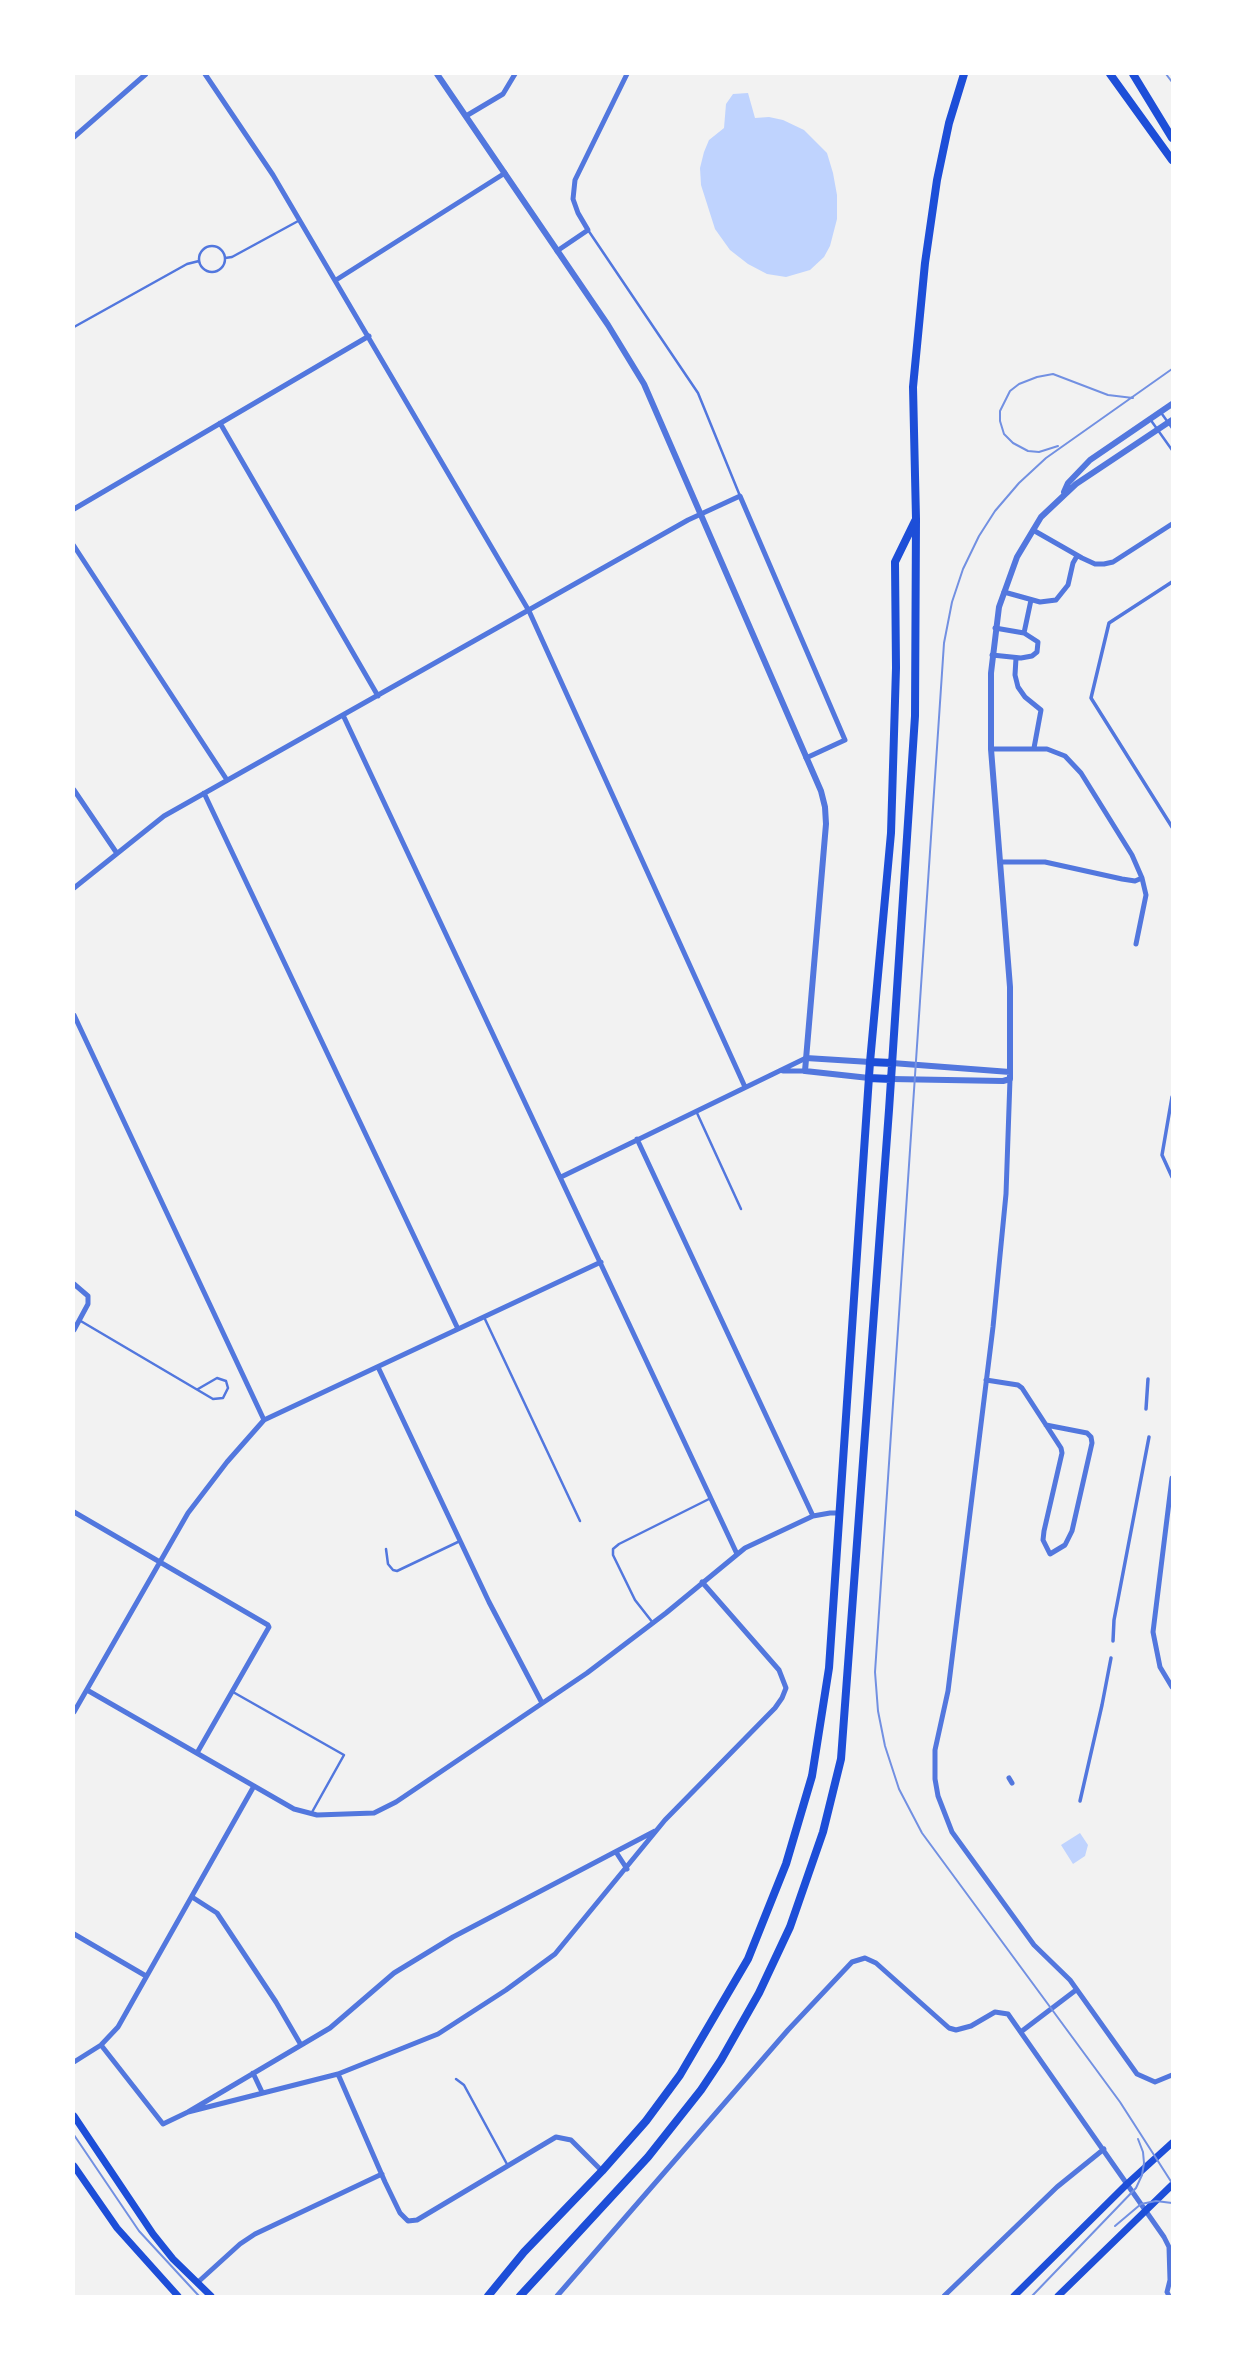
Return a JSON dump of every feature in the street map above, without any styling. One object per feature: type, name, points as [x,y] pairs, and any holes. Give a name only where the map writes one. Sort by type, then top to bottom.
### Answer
[{"type":"main road","points":[[520,2297],[648,2157],[721,2060],[777,1957],[804,1891],[835,1783],[843,1738],[914,728],[916,519],[913,387],[925,263],[937,180],[949,123],[964,74]]},
{"type":"main road","points":[[1110,74],[1172,160]]},
{"type":"main road","points":[[1133,74],[1172,138]]},
{"type":"main road","points":[[1131,102],[1172,150]]},
{"type":"main road","points":[[488,2297],[524,2252],[646,2121],[680,2075],[748,1959],[786,1864],[812,1776],[829,1668],[870,1062],[893,801],[895,562],[916,519]]},
{"type":"main road","points":[[870,1062],[892,1063]]},
{"type":"main road","points":[[869,1078],[891,1079]]},
{"type":"main road","points":[[74,2116],[153,2234],[211,2297]]},
{"type":"main road","points":[[1014,2297],[1172,2143]]},
{"type":"main road","points":[[74,2166],[117,2228],[173,2295]]},
{"type":"main road","points":[[1058,2297],[1172,2185]]},
{"type":"street","points":[[74,137],[146,74]]},
{"type":"street","points":[[205,74],[253,143],[300,220],[529,611],[745,1087]]},
{"type":"street","points":[[437,74],[644,384],[821,791],[825,824],[805,1071]]},
{"type":"street","points":[[466,116],[503,94],[515,74]]},
{"type":"street","points":[[557,251],[588,230],[573,199],[575,180],[627,74]]},
{"type":"street","points":[[336,280],[505,173]]},
{"type":"street","points":[[74,509],[369,337]]},
{"type":"street","points":[[1062,495],[1068,483],[1090,460],[1172,404]]},
{"type":"street","points":[[220,424],[378,695]]},
{"type":"street","points":[[1171,424],[1088,474],[1041,517],[1017,557],[995,628],[992,655],[991,749],[1010,987],[1006,1194],[948,1691],[935,1750],[935,1779],[947,1824],[968,1857],[1034,1945],[1076,1990],[1137,2074],[1149,2081],[1161,2081],[1172,2075]]},
{"type":"street","points":[[74,888],[164,816],[699,515],[740,496],[845,740],[806,758]]},
{"type":"street","points":[[1033,530],[1095,564],[1113,562],[1172,524]]},
{"type":"street","points":[[74,546],[227,780]]},
{"type":"street","points":[[1004,592],[1031,600],[1056,600],[1064,592],[1077,556]]},
{"type":"street","points":[[1172,582],[1109,623],[1091,698],[1172,827]]},
{"type":"street","points":[[1024,633],[1031,600]]},
{"type":"street","points":[[992,655],[1016,658],[1032,656],[1038,649],[1038,642],[1024,633],[995,628]]},
{"type":"street","points":[[1016,658],[1015,675],[1018,687],[1025,697],[1041,710],[1034,748]]},
{"type":"street","points":[[343,715],[737,1554]]},
{"type":"street","points":[[991,749],[1048,749],[1065,756],[1081,773],[1132,855],[1142,878],[1146,895],[1136,944]]},
{"type":"street","points":[[74,790],[116,852]]},
{"type":"street","points":[[204,793],[458,1329]]},
{"type":"street","points":[[1000,862],[1034,861],[1122,879],[1135,881],[1142,878]]},
{"type":"street","points":[[74,1015],[264,1420]]},
{"type":"street","points":[[561,1177],[806,1058],[870,1062]]},
{"type":"street","points":[[892,1063],[1010,1076]]},
{"type":"street","points":[[776,1072],[805,1071],[869,1078]]},
{"type":"street","points":[[891,1079],[1003,1082],[1010,1076]]},
{"type":"street","points":[[1172,1097],[1162,1156],[1172,1177]]},
{"type":"street","points":[[637,1139],[813,1516]]},
{"type":"street","points":[[74,1712],[195,1502],[264,1420],[601,1262]]},
{"type":"street","points":[[74,1284],[88,1296],[88,1304],[74,1330]]},
{"type":"street","points":[[378,1367],[460,1541],[542,1703]]},
{"type":"street","points":[[1146,1409],[1148,1379]]},
{"type":"street","points":[[986,1380],[1018,1385],[1026,1393],[1062,1453],[1044,1531],[1043,1540],[1050,1554],[1066,1545],[1072,1531],[1092,1443],[1087,1433],[1046,1425]]},
{"type":"street","points":[[1114,1641],[1114,1620],[1149,1437]]},
{"type":"street","points":[[1172,1478],[1153,1632],[1160,1667],[1172,1687]]},
{"type":"street","points":[[74,1512],[268,1625],[197,1753]]},
{"type":"street","points":[[87,1690],[294,1809],[311,1814],[337,1816],[365,1814],[383,1809],[587,1673],[737,1554],[813,1516],[840,1513]]},
{"type":"street","points":[[188,2112],[338,2074],[438,2034],[555,1954],[656,1831],[775,1708],[786,1688],[779,1670],[702,1582]]},
{"type":"street","points":[[1080,1801],[1111,1658]]},
{"type":"street","points":[[74,2062],[101,2045],[120,2024],[254,1786]]},
{"type":"street","points":[[101,2045],[163,2124],[188,2112],[344,2018],[394,1973],[453,1937],[656,1831]]},
{"type":"street","points":[[616,1852],[627,1869]]},
{"type":"street","points":[[192,1897],[217,1913],[301,2045]]},
{"type":"street","points":[[74,1934],[146,1976]]},
{"type":"street","points":[[557,2297],[724,2101],[852,1962],[865,1958],[876,1963],[950,2028],[962,2029],[1000,2011],[1008,2014],[1164,2237],[1169,2247],[1170,2280],[1168,2294],[1159,2297]]},
{"type":"street","points":[[1022,2031],[1076,1990]]},
{"type":"street","points":[[253,2073],[262,2092]]},
{"type":"street","points":[[338,2074],[400,2213],[411,2221],[470,2190],[551,2139],[562,2137],[571,2140],[602,2171]]},
{"type":"street","points":[[944,2297],[1057,2187],[1104,2149]]},
{"type":"street","points":[[197,2283],[255,2234],[382,2174]]},
{"type":"lane","points":[[225,258],[232,257],[300,220]]},
{"type":"lane","points":[[588,230],[698,393],[740,496]]},
{"type":"lane","points":[[211,247],[220,249],[225,258],[222,268],[213,272],[204,269],[199,261],[202,251],[211,247]]},
{"type":"lane","points":[[74,327],[187,264],[199,261]]},
{"type":"lane","points":[[1161,412],[1171,424]]},
{"type":"lane","points":[[1150,419],[1172,450]]},
{"type":"lane","points":[[696,1110],[741,1209]]},
{"type":"lane","points":[[484,1317],[580,1521]]},
{"type":"lane","points":[[79,1320],[198,1389],[217,1400],[226,1395],[228,1388],[226,1381],[217,1378],[198,1389]]},
{"type":"lane","points":[[653,1623],[635,1600],[613,1555],[613,1549],[711,1497]]},
{"type":"lane","points":[[386,1549],[388,1564],[397,1571],[460,1541]]},
{"type":"lane","points":[[232,1691],[344,1755],[311,1814]]},
{"type":"lane","points":[[456,2079],[464,2085],[508,2166]]},
{"type":"water","points":[[748,93],[755,118],[783,120],[804,130],[827,153],[833,173],[837,219],[830,246],[824,257],[810,270],[786,277],[767,274],[730,250],[715,229],[701,185],[700,168],[704,152],[709,140],[724,128],[726,104],[733,94]]},
{"type":"water","points":[[1080,1833],[1088,1845],[1085,1856],[1073,1864],[1061,1845]]},
{"type":"tram line","points":[[1166,74],[1172,82]]},
{"type":"tram line","points":[[1172,369],[1046,458],[1019,483],[995,511],[979,536],[963,569],[952,602],[944,643],[875,1672],[878,1711],[885,1746],[899,1789],[922,1833],[1120,2102],[1172,2183]]},
{"type":"tram line","points":[[1058,446],[1039,452],[1028,451],[1013,443],[1004,434],[1000,411],[1010,391],[1019,384],[1053,374],[1108,395],[1133,398]]},
{"type":"tram line","points":[[74,2135],[139,2231],[199,2296]]},
{"type":"tram line","points":[[1032,2296],[1136,2188],[1144,2163],[1138,2139]]},
{"type":"tram line","points":[[1115,2226],[1141,2204],[1156,2201],[1172,2203]]}]
